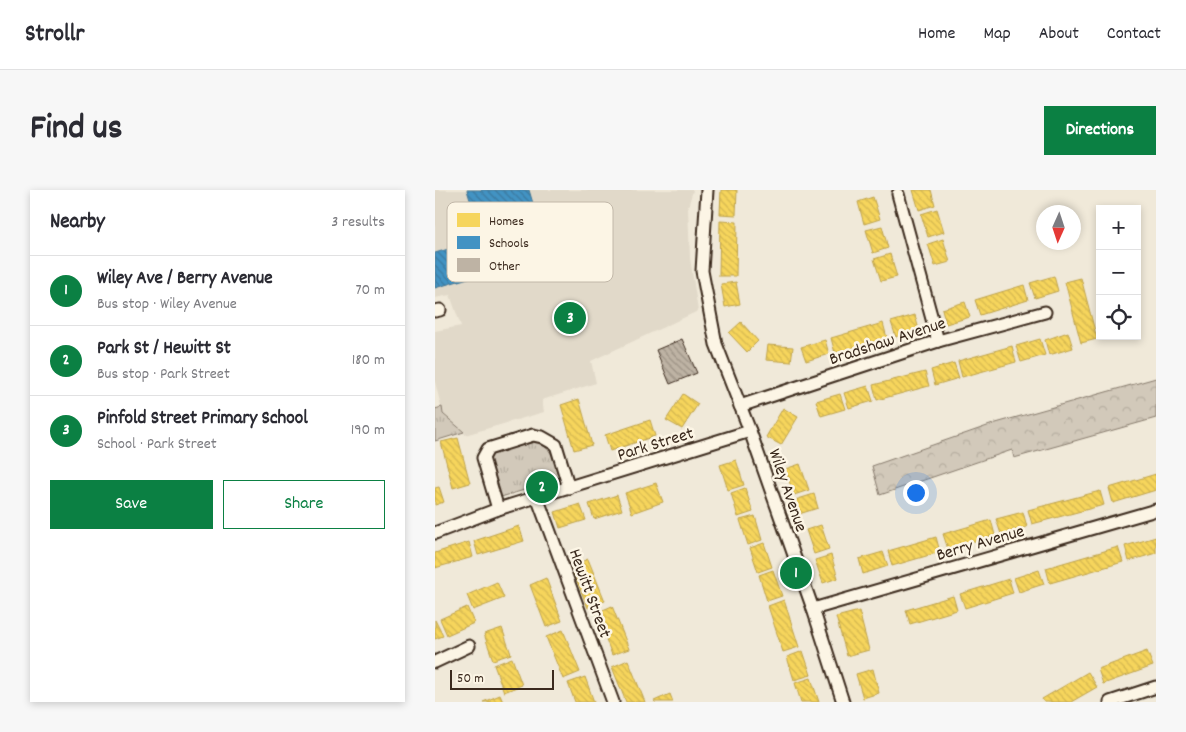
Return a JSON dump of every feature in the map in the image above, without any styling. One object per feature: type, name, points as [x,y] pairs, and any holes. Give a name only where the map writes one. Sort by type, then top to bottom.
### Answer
[{"type":"street","name":"Wiley Avenue","points":[[707,190],[702,270],[716,344],[750,431],[813,609],[843,702]]},
{"type":"street","points":[[898,194],[938,341]]},
{"type":"street","name":"Bradshaw Avenue","points":[[740,406],[938,341],[1045,312]]},
{"type":"street","name":"Park Street","points":[[435,533],[498,509],[750,431]]},
{"type":"street","points":[[498,509],[483,458],[488,449],[533,435],[542,437],[556,446],[569,488]]},
{"type":"street","name":"Hewitt Street","points":[[537,497],[613,702]]},
{"type":"street","name":"Berry Avenue","points":[[813,609],[1156,510]]},
{"type":"street","points":[[435,662],[469,646]]},
{"type":"street","points":[[1110,702],[1156,687]]},
{"type":"shaded area","points":[[435,190],[693,190],[688,207],[690,258],[698,311],[591,361],[596,383],[542,400],[544,412],[465,435],[443,414],[435,382],[435,331],[461,326],[450,295],[435,298]]},
{"type":"green space","points":[[1156,378],[1156,418],[1014,458],[1012,450],[880,495],[872,466],[996,423]]},
{"type":"green space","points":[[442,407],[443,414],[464,432],[435,441],[435,409]]},
{"type":"green space","points":[[536,441],[550,452],[561,479],[501,497],[489,459],[493,452]]},
{"type":"building: Homes","points":[[721,190],[737,190],[736,215],[720,214]]},
{"type":"building: Homes","points":[[913,190],[931,190],[935,205],[919,210]]},
{"type":"building: Homes","points":[[873,197],[880,219],[864,224],[858,202]]},
{"type":"building: Homes","points":[[937,209],[944,232],[928,237],[921,214]]},
{"type":"building: Homes","points":[[720,221],[737,222],[736,276],[719,276]]},
{"type":"building: Homes","points":[[882,226],[888,248],[873,253],[866,230]]},
{"type":"building: Homes","points":[[943,239],[950,262],[935,266],[928,244]]},
{"type":"building: Homes","points":[[890,254],[897,277],[881,281],[874,259]]},
{"type":"building: Homes","points":[[1054,276],[1058,291],[1035,298],[1030,283]]},
{"type":"building: Homes","points":[[1081,278],[1096,339],[1081,343],[1065,282]]},
{"type":"building: Homes","points":[[736,282],[740,304],[725,307],[721,284]]},
{"type":"building: Homes","points":[[1024,285],[1028,300],[980,315],[975,300]]},
{"type":"building: Homes","points":[[965,302],[970,317],[946,324],[942,309]]},
{"type":"building: Homes","points":[[915,315],[919,330],[896,337],[891,322]]},
{"type":"building: Homes","points":[[741,322],[758,341],[747,352],[729,333]]},
{"type":"building: Homes","points":[[883,323],[887,338],[835,353],[831,338]]},
{"type":"building: Homes","points":[[1068,332],[1073,348],[1049,355],[1045,340]]},
{"type":"building: Homes","points":[[1040,339],[1045,355],[1021,362],[1016,346]]},
{"type":"building: Homes","points":[[825,340],[829,354],[806,361],[801,347]]},
{"type":"building: Homes","points":[[768,345],[793,347],[791,362],[766,360]]},
{"type":"building: Homes","points":[[1012,346],[1016,362],[962,377],[958,361]]},
{"type":"building: Homes","points":[[954,363],[959,378],[935,385],[931,370]]},
{"type":"building: Homes","points":[[925,372],[929,386],[877,400],[873,385]]},
{"type":"building: Homes","points":[[868,386],[873,401],[849,408],[844,393]]},
{"type":"building: Homes","points":[[683,394],[698,404],[682,429],[666,420]]},
{"type":"building: Homes","points":[[840,394],[845,409],[821,416],[816,401]]},
{"type":"building: Homes","points":[[579,399],[592,445],[574,450],[561,405]]},
{"type":"building: Homes","points":[[783,408],[798,417],[781,445],[766,437]]},
{"type":"building: Homes","points":[[650,420],[655,436],[610,451],[605,435]]},
{"type":"building: Homes","points":[[458,438],[470,483],[453,488],[441,442]]},
{"type":"building: Homes","points":[[736,460],[744,485],[728,490],[720,465]]},
{"type":"building: Homes","points":[[800,464],[809,490],[794,495],[785,469]]},
{"type":"building: Homes","points":[[1156,474],[1156,490],[1113,503],[1109,488]]},
{"type":"building: Homes","points":[[656,483],[663,502],[632,513],[625,493]]},
{"type":"building: Homes","points":[[439,487],[444,502],[435,505],[435,488]]},
{"type":"building: Homes","points":[[745,488],[753,512],[738,517],[731,493]]},
{"type":"building: Homes","points":[[1100,491],[1104,505],[1032,524],[1028,510]]},
{"type":"building: Homes","points":[[814,494],[818,508],[799,514],[795,500]]},
{"type":"building: Homes","points":[[617,495],[622,510],[594,519],[589,504]]},
{"type":"building: Homes","points":[[580,504],[586,520],[560,528],[555,512]]},
{"type":"building: Homes","points":[[1023,512],[1027,527],[1001,534],[996,519]]},
{"type":"building: Homes","points":[[755,516],[762,540],[748,545],[740,520]]},
{"type":"building: Homes","points":[[991,520],[995,535],[948,549],[943,534]]},
{"type":"building: Homes","points":[[821,525],[829,549],[814,554],[806,530]]},
{"type":"building: Homes","points":[[519,526],[524,541],[478,555],[474,541]]},
{"type":"building: Homes","points":[[936,537],[940,552],[892,566],[888,551]]},
{"type":"building: Homes","points":[[1156,537],[1156,553],[1129,561],[1125,546]]},
{"type":"building: Homes","points":[[469,542],[473,557],[435,568],[435,553]]},
{"type":"building: Homes","points":[[764,543],[772,567],[758,572],[750,548]]},
{"type":"building: Homes","points":[[1118,547],[1123,562],[1050,583],[1046,568]]},
{"type":"building: Homes","points":[[883,552],[888,566],[863,574],[859,559]]},
{"type":"building: Homes","points":[[831,555],[838,578],[823,583],[815,560]]},
{"type":"building: Homes","points":[[588,559],[605,601],[588,608],[571,566]]},
{"type":"building: Homes","points":[[773,570],[782,596],[767,601],[759,575]]},
{"type":"building: Homes","points":[[1039,570],[1044,584],[1019,592],[1014,578]]},
{"type":"building: Homes","points":[[546,578],[562,621],[546,627],[530,585]]},
{"type":"building: Homes","points":[[1009,579],[1013,593],[965,608],[960,594]]},
{"type":"building: Homes","points":[[497,582],[504,598],[473,610],[467,595]]},
{"type":"building: Homes","points":[[953,596],[957,610],[910,624],[906,610]]},
{"type":"building: Homes","points":[[784,600],[799,647],[783,652],[768,606]]},
{"type":"building: Homes","points":[[612,606],[629,649],[612,655],[596,613]]},
{"type":"building: Homes","points":[[467,607],[474,623],[447,635],[440,619]]},
{"type":"building: Homes","points":[[859,611],[869,650],[847,656],[836,617]]},
{"type":"building: Homes","points":[[435,620],[443,636],[435,639]]},
{"type":"building: Homes","points":[[502,628],[511,654],[493,660],[484,634]]},
{"type":"building: Homes","points":[[563,630],[580,672],[563,679],[546,637]]},
{"type":"building: Homes","points":[[803,651],[811,675],[794,680],[787,657]]},
{"type":"building: Homes","points":[[1147,651],[1153,666],[1103,684],[1098,669]]},
{"type":"building: Homes","points":[[512,658],[522,685],[504,692],[494,665]]},
{"type":"building: Homes","points":[[628,660],[645,702],[626,702],[612,667]]},
{"type":"building: Homes","points":[[873,669],[879,693],[863,698],[856,674]]},
{"type":"building: Homes","points":[[1088,672],[1097,687],[1071,702],[1044,702],[1042,699]]},
{"type":"building: Homes","points":[[585,677],[594,702],[575,702],[568,683]]},
{"type":"building: Homes","points":[[811,678],[819,702],[801,702],[795,683]]},
{"type":"building: Homes","points":[[670,694],[673,702],[654,701]]},
{"type":"building: Homes","points":[[500,695],[503,702],[483,702]]},
{"type":"building: Schools","points":[[467,190],[529,190],[533,202],[471,202]]},
{"type":"building: Schools","points":[[447,249],[447,282],[455,282],[435,288],[435,253]]},
{"type":"building: Other","points":[[682,339],[697,373],[670,384],[656,350]]},
{"type":"place","name":"Pinfold Street Primary School","points":[[570,318]]},
{"type":"place","name":"Park St / Hewitt St","points":[[542,487]]},
{"type":"place","name":"Wiley Ave / Berry Avenue","points":[[796,573]]}]
